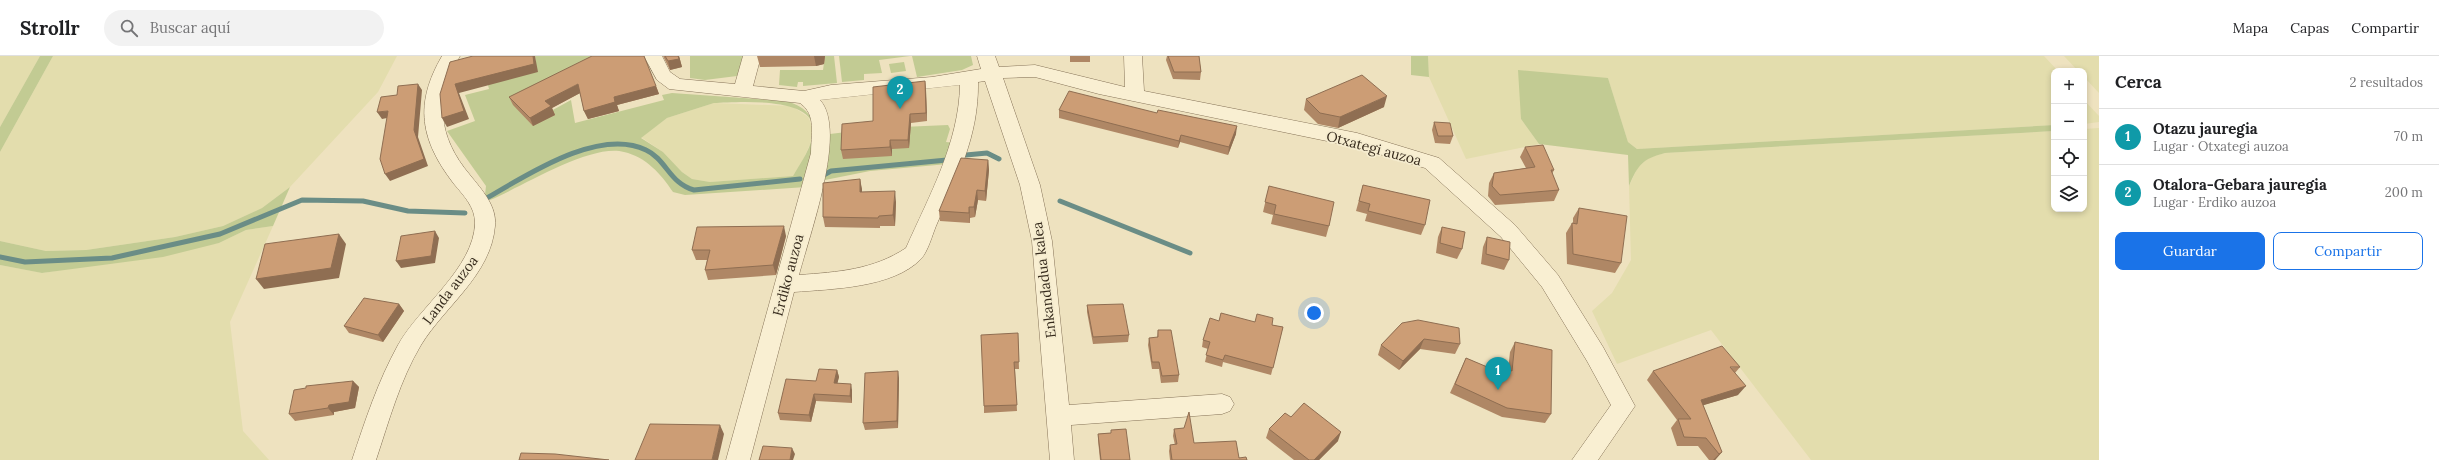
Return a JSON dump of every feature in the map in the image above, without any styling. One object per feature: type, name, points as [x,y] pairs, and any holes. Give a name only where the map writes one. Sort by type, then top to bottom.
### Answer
[{"type":"street","name":"Landa auzoa","points":[[364,460],[395,372],[414,338],[438,304],[463,277],[478,255],[485,225],[481,202],[456,172],[438,138],[432,115],[431,106],[441,72],[451,56]]},
{"type":"street","points":[[653,56],[663,76],[676,84],[804,97],[831,91],[969,79],[989,65]]},
{"type":"street","points":[[742,91],[752,56]]},
{"type":"street","points":[[1133,56],[1135,94]]},
{"type":"street","name":"Otxategi auzoa","points":[[989,65],[1011,71],[1035,71],[1100,88],[1357,140],[1432,163],[1508,231],[1550,281],[1595,354],[1623,406],[1584,460]]},
{"type":"street","name":"Enkandadua kalea","points":[[989,65],[1030,185],[1042,241],[1062,460]]},
{"type":"street","points":[[786,284],[854,279],[879,273],[900,264],[914,253],[958,154],[968,98],[969,79]]},
{"type":"street","name":"Erdiko auzoa","points":[[738,460],[821,153],[820,110],[815,103],[804,97]]},
{"type":"street","points":[[1058,416],[1222,404]]},
{"type":"shaded area","points":[[0,56],[40,56],[0,127]]},
{"type":"shaded area","points":[[53,56],[397,56],[378,92],[290,187],[262,208],[223,226],[175,237],[86,250],[46,251],[0,241],[0,152]]},
{"type":"shaded area","points":[[1428,56],[2044,56],[2055,68],[2051,68],[2051,125],[1637,149],[1628,142],[1608,78],[1521,119],[1539,144],[1466,159],[1429,77]]},
{"type":"shaded area","points":[[2064,56],[2099,56],[2099,93],[2087,80],[2087,68],[2075,68]]},
{"type":"shaded area","points":[[714,103],[792,106],[808,117],[813,127],[813,137],[804,158],[793,176],[710,182],[692,179],[682,172],[663,152],[641,137],[667,118]]},
{"type":"shaded area","points":[[2087,103],[2099,116],[2099,122],[2087,124]]},
{"type":"shaded area","points":[[2099,128],[2099,460],[1811,460],[1711,330],[1617,364],[1592,311],[1612,293],[1631,260],[1629,186],[1638,167],[1650,157],[1665,153],[2051,131],[2051,212],[2087,212],[2087,129]]},
{"type":"shaded area","points":[[273,226],[230,322],[243,431],[269,460],[0,460],[0,265],[43,273],[219,243],[246,230]]},
{"type":"green space","points":[[40,56],[53,56],[0,152],[0,127]]},
{"type":"green space","points":[[535,56],[611,56],[556,83],[551,111],[571,100],[575,123],[664,100],[662,95],[672,93],[786,101],[800,107],[809,115],[814,125],[816,136],[815,148],[806,187],[685,195],[673,192],[658,173],[646,162],[632,154],[610,151],[576,160],[490,200],[485,195],[486,186],[447,131],[475,121],[465,95],[489,89],[488,85],[536,62]],"holes":[[[714,103],[771,103],[800,110],[809,118],[813,128],[813,134],[809,147],[793,176],[710,182],[692,179],[682,172],[663,152],[641,138],[667,118]]]},
{"type":"green space","points":[[690,56],[747,56],[737,76],[705,80],[690,78]]},
{"type":"green space","points":[[825,56],[834,56],[837,83],[803,86],[803,82],[798,82],[797,87],[779,85],[780,70],[823,70]]},
{"type":"green space","points":[[839,56],[910,56],[879,60],[882,73],[864,74],[864,80],[842,82]]},
{"type":"green space","points":[[912,56],[971,56],[973,65],[962,70],[917,77]]},
{"type":"green space","points":[[1411,56],[1428,56],[1429,77],[1411,75]]},
{"type":"green space","points":[[904,62],[906,71],[891,73],[889,64]]},
{"type":"green space","points":[[1518,70],[1608,78],[1628,142],[1637,149],[2051,125],[2051,131],[1665,153],[1657,155],[1642,164],[1635,173],[1629,186],[1628,155],[1539,144],[1521,119]]},
{"type":"green space","points":[[948,125],[950,129],[946,142],[956,143],[948,164],[870,171],[820,181],[830,134],[879,128]]},
{"type":"green space","points":[[290,187],[273,226],[246,230],[219,243],[163,257],[42,273],[0,265],[0,241],[46,251],[86,250],[175,237],[223,226],[262,208]]},
{"type":"building","points":[[473,56],[533,56],[534,64],[455,84],[464,111],[442,118],[440,94],[450,62]]},
{"type":"building","points":[[592,56],[644,56],[656,86],[614,97],[615,102],[584,111],[578,84],[545,101],[551,106],[530,118],[509,97]]},
{"type":"building","points":[[665,56],[678,56],[679,59],[668,61]]},
{"type":"building","points":[[1168,56],[1199,56],[1201,72],[1174,72]]},
{"type":"building","points":[[1362,75],[1387,96],[1340,117],[1320,113],[1306,99]]},
{"type":"building","points":[[925,81],[926,113],[910,114],[908,140],[890,140],[890,147],[841,150],[842,124],[873,121],[873,87]]},
{"type":"building","points":[[418,84],[414,130],[424,159],[385,174],[380,159],[388,111],[377,112],[381,97],[397,95],[398,86]]},
{"type":"building","points":[[1069,91],[1157,113],[1158,110],[1237,126],[1229,147],[1181,135],[1179,141],[1059,110]]},
{"type":"building","points":[[1434,122],[1450,123],[1453,136],[1438,136]]},
{"type":"building","points":[[1543,145],[1554,170],[1551,170],[1559,190],[1500,195],[1492,186],[1494,173],[1535,167],[1525,147]]},
{"type":"building","points":[[961,158],[988,160],[985,191],[977,190],[974,207],[969,207],[969,213],[939,211]]},
{"type":"building","points":[[860,179],[860,192],[895,191],[893,215],[879,216],[878,218],[823,217],[823,183]]},
{"type":"building","points":[[1363,185],[1430,200],[1425,225],[1368,211],[1370,204],[1359,201]]},
{"type":"building","points":[[1269,186],[1334,202],[1329,226],[1274,214],[1276,205],[1265,202]]},
{"type":"building","points":[[1579,208],[1627,216],[1621,263],[1573,254],[1572,223],[1577,224]]},
{"type":"building","points":[[784,226],[773,265],[705,270],[710,250],[692,250],[697,227]]},
{"type":"building","points":[[1442,227],[1465,232],[1462,249],[1440,243]]},
{"type":"building","points":[[435,231],[431,256],[396,261],[401,236]]},
{"type":"building","points":[[339,234],[331,268],[256,279],[265,244]]},
{"type":"building","points":[[1487,237],[1510,242],[1509,260],[1486,254]]},
{"type":"building","points":[[364,298],[399,304],[378,335],[344,326]]},
{"type":"building","points":[[1123,304],[1129,335],[1093,337],[1087,305]]},
{"type":"building","points":[[1221,313],[1255,322],[1257,314],[1273,318],[1272,325],[1283,327],[1273,368],[1225,355],[1223,360],[1206,355],[1210,342],[1203,340],[1210,318],[1219,321]]},
{"type":"building","points":[[1418,320],[1459,328],[1460,344],[1424,339],[1403,361],[1381,345],[1402,323]]},
{"type":"building","points":[[1158,330],[1171,330],[1179,375],[1162,376],[1159,362],[1152,362],[1149,338],[1158,337]]},
{"type":"building","points":[[1018,333],[1019,362],[1014,362],[1017,405],[984,406],[981,335]]},
{"type":"building","points":[[1515,342],[1552,350],[1551,414],[1507,408],[1455,384],[1466,358],[1492,369],[1494,364],[1512,371]]},
{"type":"building","points":[[1722,346],[1740,367],[1730,367],[1746,386],[1701,400],[1722,452],[1719,454],[1706,438],[1684,437],[1678,419],[1691,419],[1653,371]]},
{"type":"building","points":[[819,369],[837,370],[834,383],[851,384],[850,396],[814,394],[809,415],[778,413],[786,379],[816,381]]},
{"type":"building","points":[[898,371],[897,421],[863,423],[865,373]]},
{"type":"building","points":[[353,381],[349,402],[329,405],[328,408],[289,414],[294,390],[306,388],[306,386]]},
{"type":"building","points":[[1304,403],[1341,432],[1314,460],[1309,460],[1269,429],[1285,413],[1291,417]]},
{"type":"building","points":[[1189,412],[1194,443],[1236,441],[1239,458],[1246,457],[1247,460],[1172,460],[1170,445],[1177,444],[1174,429],[1184,428]]},
{"type":"building","points":[[650,424],[720,425],[712,460],[635,460]]},
{"type":"building","points":[[1126,429],[1130,460],[1101,460],[1098,434],[1111,433],[1111,430]]},
{"type":"building","points":[[763,446],[792,448],[790,460],[759,460]]},
{"type":"building","points":[[521,453],[555,454],[609,460],[519,460]]},
{"type":"waterway","points":[[487,198],[542,167],[564,157],[586,149],[607,145],[627,145],[646,150],[659,159],[679,182],[694,190],[800,179]]},
{"type":"waterway","points":[[966,155],[987,153],[999,159]]},
{"type":"waterway","points":[[822,176],[831,171],[947,160]]},
{"type":"waterway","points":[[0,257],[25,262],[112,258],[220,234],[302,200],[363,201],[408,211],[465,213]]},
{"type":"waterway","points":[[1060,201],[1190,253]]},
{"type":"place","name":"Otalora-Gebara jauregia","points":[[900,109]]},
{"type":"place","name":"Otazu jauregia","points":[[1498,390]]}]
